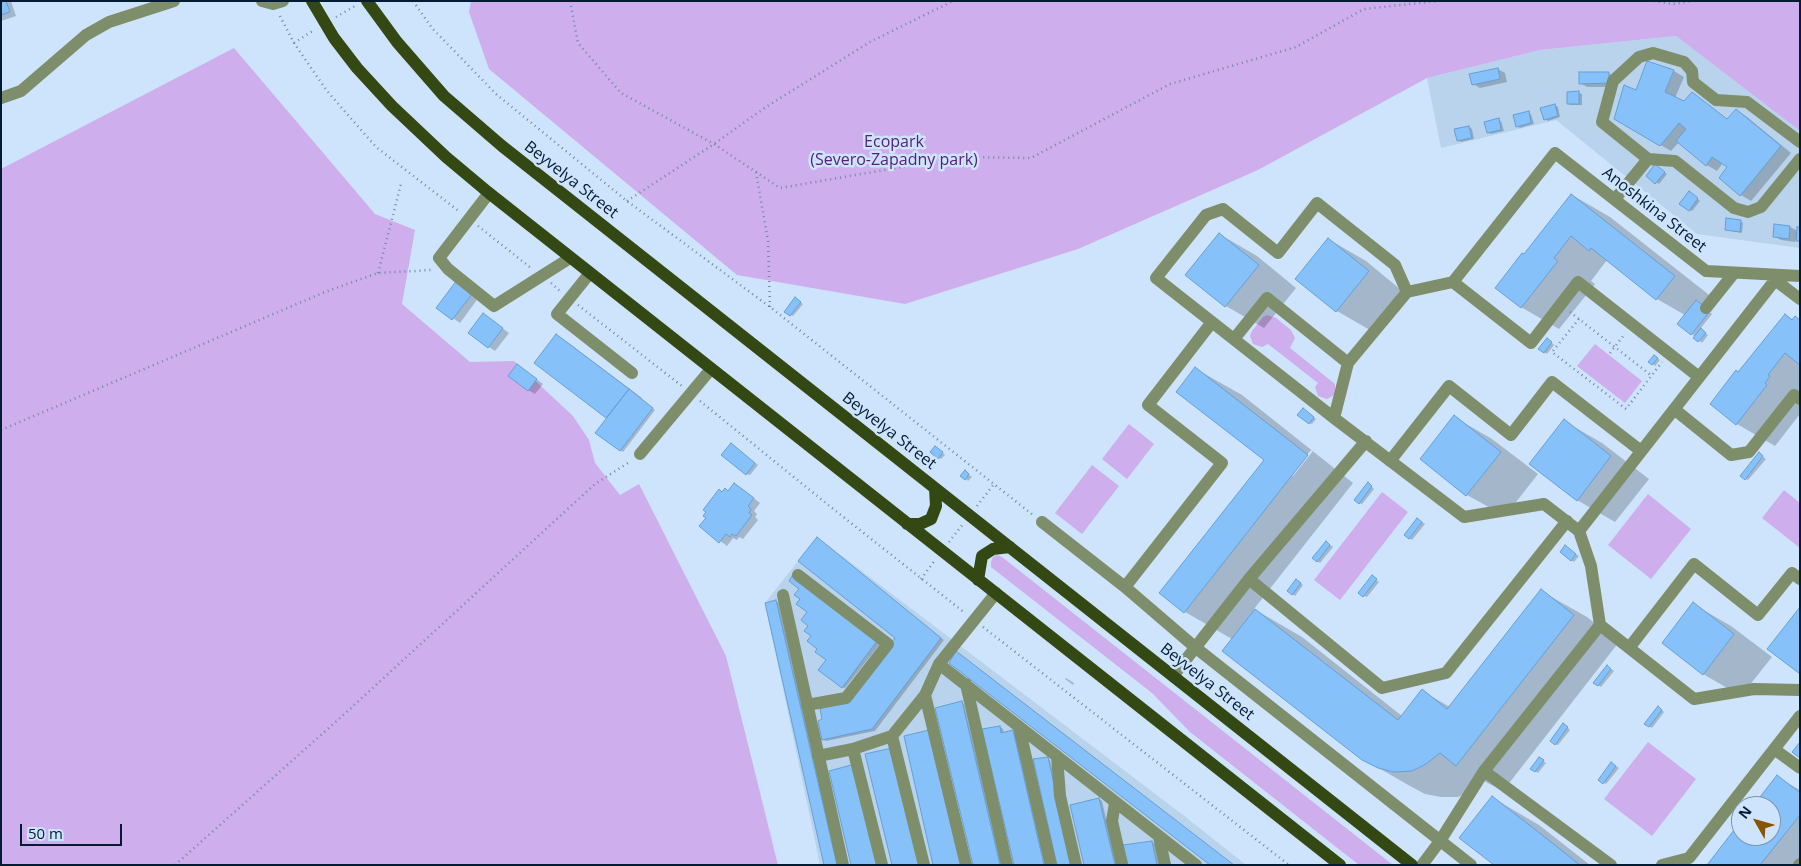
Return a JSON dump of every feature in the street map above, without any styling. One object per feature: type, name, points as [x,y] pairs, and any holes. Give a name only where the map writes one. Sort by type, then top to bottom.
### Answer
[{"type":"main road","points":[[312,1],[334,38],[357,68],[392,106],[446,157],[570,258],[1340,865]]},
{"type":"main road","name":"Beyvelya Street","points":[[367,1],[397,42],[444,96],[502,146],[1412,865]]},
{"type":"main road","points":[[907,524],[920,524],[931,518],[936,506],[935,488]]},
{"type":"main road","points":[[978,580],[982,556],[993,549],[1010,547]]},
{"type":"street","points":[[1,98],[21,91],[86,35],[109,22],[174,1]]},
{"type":"street","points":[[1800,142],[1747,102],[1716,100],[1693,82],[1692,71],[1684,62],[1652,53],[1639,57],[1613,81],[1602,122],[1648,159],[1675,161],[1734,208],[1748,212],[1761,207],[1800,159]]},
{"type":"street","name":"Anoshkina Street","points":[[1453,282],[1556,153],[1706,271],[1777,278],[1800,276]]},
{"type":"street","points":[[1615,199],[1648,159]]},
{"type":"street","points":[[489,193],[439,258],[448,269],[494,306],[570,258]]},
{"type":"street","points":[[1407,292],[1395,265],[1316,203],[1278,253],[1223,210],[1206,215],[1156,278],[1464,517],[1544,504],[1579,531],[1591,566],[1600,625],[1694,699],[1754,689],[1800,690]]},
{"type":"street","points":[[1703,306],[1729,272]]},
{"type":"street","points":[[590,273],[571,299],[557,314],[632,373]]},
{"type":"street","points":[[1579,531],[1777,278],[1800,299]]},
{"type":"street","points":[[1334,418],[1348,363],[1407,292],[1453,282],[1531,342],[1578,282],[1699,377]]},
{"type":"street","points":[[1234,339],[1267,298],[1348,363]]},
{"type":"street","points":[[1125,587],[1222,463],[1148,405],[1212,322]]},
{"type":"street","points":[[640,454],[711,369]]},
{"type":"street","points":[[1390,460],[1449,386],[1511,436],[1552,382],[1641,451]]},
{"type":"street","points":[[1674,409],[1731,454],[1749,452],[1794,394],[1800,399]]},
{"type":"street","points":[[1173,676],[1249,579],[1366,441]]},
{"type":"street","points":[[1042,522],[1125,587],[1196,648],[1471,865]]},
{"type":"street","points":[[1249,579],[1382,688],[1446,673],[1567,522]]},
{"type":"street","points":[[1629,648],[1694,564],[1758,615],[1792,573],[1800,579]]},
{"type":"street","points":[[798,575],[888,644],[846,698],[807,705]]},
{"type":"street","points":[[818,756],[853,749],[892,736],[925,695],[939,664],[996,593]]},
{"type":"street","points":[[783,595],[843,865]]},
{"type":"street","points":[[1422,865],[1440,841],[1484,771],[1600,625]]},
{"type":"street","points":[[939,664],[1159,838],[1196,865]]},
{"type":"street","points":[[966,684],[1007,865]]},
{"type":"street","points":[[925,695],[966,865]]},
{"type":"street","points":[[1662,865],[1689,858],[1800,716]]},
{"type":"street","points":[[1020,727],[1051,865]]},
{"type":"street","points":[[892,736],[924,865]]},
{"type":"street","points":[[853,749],[882,865]]},
{"type":"street","points":[[1774,749],[1800,768]]},
{"type":"street","points":[[1056,756],[1060,796],[1076,865]]},
{"type":"street","points":[[1484,771],[1611,865]]},
{"type":"street","points":[[1115,803],[1112,821],[1122,865]]},
{"type":"street","points":[[1159,838],[1165,865]]},
{"type":"path","points":[[413,1],[432,28],[496,94],[627,200],[770,307],[1042,522]]},
{"type":"path","points":[[570,1],[578,43],[621,93],[714,144],[780,188],[960,157],[1031,158],[1170,84],[1296,48],[1364,9],[1438,1]]},
{"type":"path","points":[[627,200],[714,144],[766,107],[870,42],[953,1]]},
{"type":"path","points":[[1654,1],[1672,4],[1693,1]]},
{"type":"path","points":[[273,2],[294,43],[327,91],[376,147],[691,393],[974,620],[1289,865]]},
{"type":"path","points":[[756,172],[768,242],[770,307]]},
{"type":"path","points":[[378,273],[401,184]]},
{"type":"path","points":[[1,430],[325,292],[378,273],[448,269]]},
{"type":"path","points":[[1560,305],[1652,376]]},
{"type":"path","points":[[1579,319],[1552,352],[1626,409],[1669,353]]},
{"type":"path","points":[[1610,354],[1632,325]]},
{"type":"path","points":[[175,865],[347,711],[595,484],[640,454]]},
{"type":"path","points":[[921,578],[994,484]]},
{"type":"shaded area","points":[[1676,36],[1800,131],[1800,248],[1697,234],[1556,120],[1441,148],[1427,78],[1540,50]]},
{"type":"shaded area","points":[[817,537],[1246,865],[820,865],[765,603]]},
{"type":"green space","name":"Ecopark (Severo-Zapadny park)","points":[[471,1],[1800,1],[1800,131],[1676,36],[1540,50],[1427,78],[1258,170],[1078,249],[905,304],[737,275],[489,69],[469,12]]},
{"type":"green space","points":[[234,48],[375,214],[415,230],[402,304],[470,362],[514,361],[573,416],[589,440],[595,463],[620,495],[639,484],[726,656],[778,865],[1,865],[1,169]]},
{"type":"green space","points":[[1267,315],[1276,318],[1291,330],[1295,338],[1290,348],[1335,384],[1335,394],[1327,399],[1318,396],[1315,387],[1318,383],[1268,344],[1262,347],[1253,344],[1250,336],[1252,331],[1263,317]]},
{"type":"green space","points":[[1595,344],[1642,381],[1625,403],[1577,366]]},
{"type":"green space","points":[[1129,424],[1154,444],[1127,479],[1102,459]]},
{"type":"green space","points":[[1092,465],[1119,486],[1082,534],[1055,513]]},
{"type":"green space","points":[[1784,490],[1800,503],[1800,548],[1762,518]]},
{"type":"green space","points":[[1382,492],[1408,512],[1340,600],[1314,580]]},
{"type":"green space","points":[[1648,494],[1691,529],[1651,579],[1608,545]]},
{"type":"green space","points":[[997,555],[1002,557],[1393,865],[1359,865],[1190,732],[1152,693],[991,567],[993,557]]},
{"type":"green space","points":[[1648,742],[1696,779],[1652,836],[1604,799]]},
{"type":"building","points":[[1,1],[6,1],[10,12],[1,15]]},
{"type":"building","points":[[1647,61],[1674,70],[1665,92],[1684,101],[1692,92],[1727,119],[1736,109],[1781,146],[1740,196],[1719,178],[1727,167],[1712,157],[1706,166],[1676,141],[1686,129],[1679,123],[1660,146],[1614,119],[1624,85],[1636,90]]},
{"type":"building","points":[[1498,68],[1500,79],[1472,85],[1469,74]]},
{"type":"building","points":[[1579,72],[1609,72],[1609,83],[1579,84]]},
{"type":"building","points":[[1579,91],[1579,104],[1567,104],[1567,92]]},
{"type":"building","points":[[1555,104],[1558,116],[1544,120],[1540,108]]},
{"type":"building","points":[[1529,111],[1531,123],[1516,127],[1513,115]]},
{"type":"building","points":[[1499,118],[1501,130],[1487,133],[1484,122]]},
{"type":"building","points":[[1469,126],[1472,138],[1457,141],[1454,129]]},
{"type":"building","points":[[1655,164],[1665,172],[1655,184],[1646,176]]},
{"type":"building","points":[[1689,191],[1698,198],[1689,211],[1679,204]]},
{"type":"building","points":[[1571,194],[1675,276],[1656,300],[1591,248],[1589,251],[1571,236],[1554,258],[1558,261],[1521,308],[1495,288]]},
{"type":"building","points":[[1726,218],[1741,220],[1740,232],[1725,230]]},
{"type":"building","points":[[1774,224],[1790,226],[1789,239],[1773,237]]},
{"type":"building","points":[[1797,227],[1800,227],[1800,241],[1796,241]]},
{"type":"building","points":[[1219,233],[1259,265],[1225,307],[1185,275]]},
{"type":"building","points":[[1328,238],[1369,271],[1336,312],[1295,279]]},
{"type":"building","points":[[457,280],[473,293],[452,320],[436,308]]},
{"type":"building","points":[[795,297],[801,302],[790,316],[784,312]]},
{"type":"building","points":[[1696,300],[1710,311],[1691,335],[1677,324]]},
{"type":"building","points":[[483,313],[503,328],[488,348],[468,333]]},
{"type":"building","points":[[1785,314],[1792,320],[1795,316],[1800,320],[1800,365],[1785,353],[1768,375],[1770,376],[1765,383],[1767,385],[1736,425],[1710,404],[1736,370],[1738,372]]},
{"type":"building","points":[[1701,328],[1706,333],[1698,342],[1693,338]]},
{"type":"building","points":[[556,334],[629,389],[606,418],[534,363]]},
{"type":"building","points":[[1547,338],[1552,342],[1544,353],[1538,349]]},
{"type":"building","points":[[1654,355],[1658,358],[1652,365],[1648,362]]},
{"type":"building","points":[[517,364],[537,379],[528,391],[508,376]]},
{"type":"building","points":[[1195,367],[1308,455],[1184,613],[1159,593],[1264,460],[1176,392]]},
{"type":"building","points":[[629,389],[653,408],[620,451],[595,433]]},
{"type":"building","points":[[1303,408],[1314,417],[1309,424],[1297,415]]},
{"type":"building","points":[[1454,415],[1501,452],[1466,496],[1420,459]]},
{"type":"building","points":[[1564,419],[1611,456],[1577,501],[1529,464]]},
{"type":"building","points":[[731,443],[755,463],[746,475],[721,455]]},
{"type":"building","points":[[935,446],[943,452],[938,459],[930,452]]},
{"type":"building","points":[[1759,452],[1763,456],[1745,480],[1740,476]]},
{"type":"building","points":[[965,470],[969,474],[965,480],[960,476]]},
{"type":"building","points":[[1368,482],[1372,486],[1359,504],[1354,500]]},
{"type":"building","points":[[734,483],[754,498],[748,506],[751,509],[749,513],[752,515],[736,536],[732,534],[730,537],[726,534],[719,543],[699,526],[706,518],[703,516],[706,512],[703,510],[719,489],[722,492],[725,488],[728,491]]},
{"type":"building","points":[[1417,518],[1422,522],[1409,539],[1404,535]]},
{"type":"building","points":[[817,537],[941,638],[872,729],[822,740],[818,721],[822,719],[820,709],[849,698],[895,638],[798,561]]},
{"type":"building","points":[[1326,541],[1330,545],[1317,562],[1312,558]]},
{"type":"building","points":[[1565,545],[1576,554],[1571,561],[1560,552]]},
{"type":"building","points":[[1372,575],[1377,579],[1363,597],[1358,593]]},
{"type":"building","points":[[792,576],[877,641],[842,688],[818,670],[826,660],[815,652],[817,649],[807,641],[811,636],[804,631],[808,626],[801,620],[807,612],[796,604],[800,599],[794,595],[799,589],[789,581]]},
{"type":"building","points":[[1296,579],[1301,583],[1292,595],[1287,591]]},
{"type":"building","points":[[1541,589],[1574,615],[1456,766],[1440,753],[1426,764],[1412,771],[1394,772],[1378,768],[1362,760],[1222,651],[1255,609],[1398,720],[1422,689],[1447,709]]},
{"type":"building","points":[[776,600],[837,865],[824,865],[765,603]]},
{"type":"building","points":[[1693,602],[1734,634],[1703,675],[1662,643]]},
{"type":"building","points":[[1800,607],[1800,674],[1767,649]]},
{"type":"building","points":[[956,651],[1234,865],[1210,865],[949,663]]},
{"type":"building","points":[[1607,665],[1611,669],[1598,686],[1593,683]]},
{"type":"building","points":[[962,701],[1000,865],[973,865],[935,708]]},
{"type":"building","points":[[1658,706],[1662,710],[1649,727],[1644,724]]},
{"type":"building","points":[[1563,723],[1568,727],[1555,745],[1550,741]]},
{"type":"building","points":[[1000,726],[1001,733],[1013,730],[1044,865],[1014,865],[982,729]]},
{"type":"building","points":[[929,730],[961,865],[933,865],[904,736]]},
{"type":"building","points":[[1800,742],[1800,758],[1792,752]]},
{"type":"building","points":[[892,748],[919,865],[892,865],[865,754]]},
{"type":"building","points":[[1048,757],[1072,865],[1057,865],[1033,759]]},
{"type":"building","points":[[1539,757],[1544,760],[1535,772],[1530,769]]},
{"type":"building","points":[[1611,762],[1616,766],[1603,784],[1598,780]]},
{"type":"building","points":[[855,764],[878,865],[851,865],[829,771]]},
{"type":"building","points":[[1777,775],[1800,793],[1800,815],[1781,839],[1781,796],[1761,796]]},
{"type":"building","points":[[1492,796],[1580,865],[1494,865],[1459,838]]},
{"type":"building","points":[[1099,798],[1115,865],[1084,865],[1070,805]]},
{"type":"building","points":[[1731,834],[1731,846],[1775,846],[1760,865],[1707,865]]},
{"type":"building","points":[[1152,841],[1157,865],[1128,865],[1123,845]]}]
